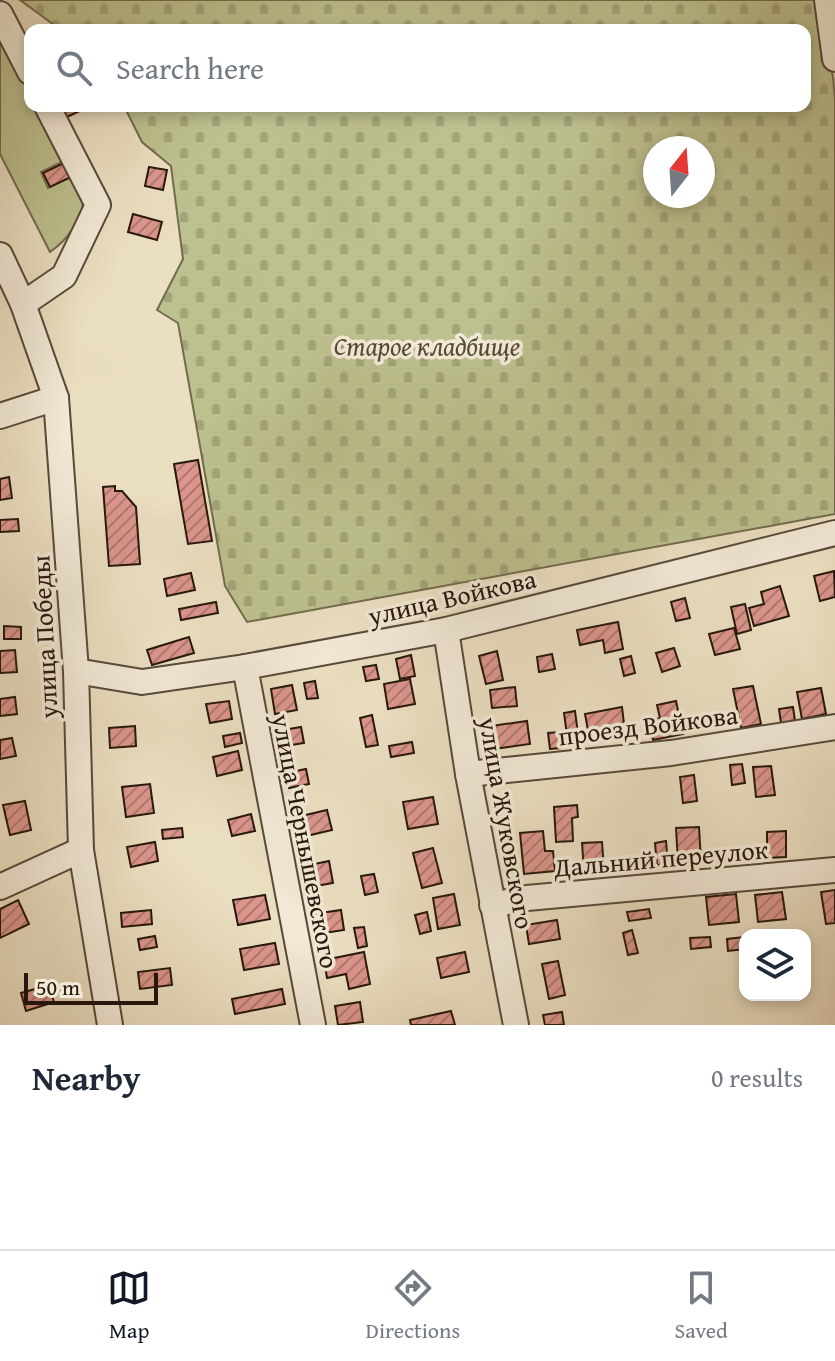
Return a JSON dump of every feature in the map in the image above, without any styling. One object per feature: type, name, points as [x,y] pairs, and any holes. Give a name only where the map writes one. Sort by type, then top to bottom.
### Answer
[{"type":"street","points":[[827,0],[835,59]]},
{"type":"street","points":[[0,14],[24,60]]},
{"type":"street","points":[[23,304],[64,276],[98,205],[50,112]]},
{"type":"street","name":"улица Победы","points":[[0,255],[23,304],[56,398],[76,671],[81,850],[110,1025]]},
{"type":"street","points":[[0,416],[56,398]]},
{"type":"street","name":"улица Войкова","points":[[76,671],[142,682],[245,667],[446,630],[835,533]]},
{"type":"street","name":"улица Жуковского","points":[[446,630],[468,774],[516,1025]]},
{"type":"street","name":"улица Чернышевского","points":[[245,667],[313,1025]]},
{"type":"street","name":"проезд Войкова","points":[[468,774],[671,753],[835,727]]},
{"type":"street","points":[[0,887],[81,850]]},
{"type":"street","name":"Дальний переулок","points":[[492,905],[527,898],[835,870]]},
{"type":"green space","name":"Старое кладбище","points":[[20,0],[817,0],[835,99],[835,514],[247,622],[225,586],[178,323],[157,310],[183,259],[171,166],[142,142],[127,112],[811,112],[811,24],[53,24]]},
{"type":"green space","points":[[0,22],[24,69],[24,112],[46,112],[68,159],[41,172],[48,188],[75,175],[82,195],[82,209],[76,224],[50,252],[0,154]]},
{"type":"building","points":[[59,112],[78,112],[63,119]]},
{"type":"building","points":[[68,161],[75,175],[50,187],[43,173]]},
{"type":"building","points":[[149,167],[167,170],[163,190],[145,186]]},
{"type":"building","points":[[133,214],[162,222],[157,240],[128,232]]},
{"type":"building","points":[[198,460],[212,541],[188,544],[174,464]]},
{"type":"building","points":[[9,477],[12,498],[0,500],[0,479]]},
{"type":"building","points":[[115,486],[115,491],[122,491],[136,507],[140,564],[109,566],[103,487]]},
{"type":"building","points":[[18,519],[19,531],[0,532],[0,520]]},
{"type":"building","points":[[834,571],[835,597],[820,601],[814,576]]},
{"type":"building","points":[[191,573],[195,590],[167,596],[164,579]]},
{"type":"building","points":[[780,586],[789,616],[754,626],[749,608],[764,604],[761,592]]},
{"type":"building","points":[[685,598],[690,618],[676,621],[671,602]]},
{"type":"building","points":[[216,602],[218,613],[181,620],[179,609]]},
{"type":"building","points":[[745,604],[751,630],[737,634],[731,607]]},
{"type":"building","points":[[618,622],[623,649],[605,653],[603,640],[580,645],[577,630]]},
{"type":"building","points":[[4,626],[21,627],[21,639],[4,639]]},
{"type":"building","points":[[734,628],[740,649],[715,655],[709,634]]},
{"type":"building","points":[[189,637],[194,653],[152,665],[147,650]]},
{"type":"building","points":[[674,648],[680,666],[662,672],[656,653]]},
{"type":"building","points":[[15,650],[17,672],[0,673],[0,651]]},
{"type":"building","points":[[497,651],[503,680],[486,684],[479,656]]},
{"type":"building","points":[[552,654],[555,669],[539,672],[537,657]]},
{"type":"building","points":[[411,655],[415,676],[400,679],[396,659]]},
{"type":"building","points":[[631,656],[635,673],[624,676],[620,659]]},
{"type":"building","points":[[376,665],[379,679],[366,681],[363,667]]},
{"type":"building","points":[[410,679],[415,704],[388,709],[384,684]]},
{"type":"building","points":[[315,681],[318,698],[307,699],[304,683]]},
{"type":"building","points":[[292,685],[297,710],[275,714],[271,689]]},
{"type":"building","points":[[753,686],[761,724],[741,728],[733,689]]},
{"type":"building","points":[[515,687],[517,706],[492,708],[490,690]]},
{"type":"building","points":[[821,688],[826,714],[802,719],[797,692]]},
{"type":"building","points":[[15,697],[17,714],[0,716],[0,699]]},
{"type":"building","points":[[229,701],[232,719],[210,723],[206,704]]},
{"type":"building","points":[[676,701],[683,734],[653,740],[649,721],[660,718],[657,705]]},
{"type":"building","points":[[622,707],[624,724],[618,726],[619,736],[590,741],[585,714]]},
{"type":"building","points":[[793,707],[795,721],[781,723],[779,709]]},
{"type":"building","points":[[575,711],[578,734],[567,735],[564,713]]},
{"type":"building","points":[[372,715],[378,745],[366,747],[360,718]]},
{"type":"building","points":[[527,721],[530,744],[494,749],[491,726]]},
{"type":"building","points":[[135,726],[136,746],[110,748],[109,728]]},
{"type":"building","points":[[301,727],[304,743],[279,747],[277,731]]},
{"type":"building","points":[[559,732],[561,748],[550,749],[548,733]]},
{"type":"building","points":[[240,733],[242,743],[225,747],[223,736]]},
{"type":"building","points":[[12,738],[16,756],[0,759],[0,740]]},
{"type":"building","points":[[412,742],[414,753],[391,757],[389,746]]},
{"type":"building","points":[[238,751],[242,770],[217,776],[213,757]]},
{"type":"building","points":[[742,764],[745,783],[732,785],[730,765]]},
{"type":"building","points":[[771,766],[775,795],[756,797],[753,767]]},
{"type":"building","points":[[306,769],[309,784],[289,788],[286,773]]},
{"type":"building","points":[[694,775],[697,801],[683,803],[680,777]]},
{"type":"building","points":[[150,784],[154,813],[126,817],[122,787]]},
{"type":"building","points":[[433,797],[438,824],[408,829],[403,802]]},
{"type":"building","points":[[25,801],[31,830],[10,835],[3,805]]},
{"type":"building","points":[[577,805],[578,817],[572,818],[573,841],[556,842],[554,807]]},
{"type":"building","points":[[327,810],[332,830],[302,837],[297,817]]},
{"type":"building","points":[[251,814],[255,831],[232,836],[228,820]]},
{"type":"building","points":[[699,827],[701,861],[678,862],[676,828]]},
{"type":"building","points":[[182,828],[183,837],[163,839],[162,830]]},
{"type":"building","points":[[543,831],[545,851],[553,851],[555,871],[524,874],[520,833]]},
{"type":"building","points":[[786,831],[786,857],[767,858],[767,832]]},
{"type":"building","points":[[666,841],[668,865],[657,865],[655,843]]},
{"type":"building","points":[[155,842],[158,861],[131,867],[127,847]]},
{"type":"building","points":[[602,842],[604,869],[584,871],[582,843]]},
{"type":"building","points":[[433,848],[442,883],[422,888],[413,853]]},
{"type":"building","points":[[329,861],[333,883],[310,887],[305,866]]},
{"type":"building","points":[[374,874],[378,892],[365,895],[361,876]]},
{"type":"building","points":[[835,890],[835,923],[826,924],[821,892]]},
{"type":"building","points":[[782,892],[786,919],[758,922],[755,895]]},
{"type":"building","points":[[454,894],[460,925],[438,929],[433,898]]},
{"type":"building","points":[[736,894],[739,922],[709,925],[706,897]]},
{"type":"building","points":[[265,895],[270,919],[238,925],[233,900]]},
{"type":"building","points":[[18,900],[29,924],[0,938],[0,909]]},
{"type":"building","points":[[649,909],[651,918],[629,921],[627,912]]},
{"type":"building","points":[[151,910],[152,924],[122,927],[121,913]]},
{"type":"building","points":[[341,910],[344,930],[317,934],[314,914]]},
{"type":"building","points":[[427,912],[431,931],[420,934],[415,915]]},
{"type":"building","points":[[557,920],[560,939],[529,944],[526,925]]},
{"type":"building","points":[[364,927],[367,946],[358,948],[354,928]]},
{"type":"building","points":[[632,930],[638,953],[628,955],[623,933]]},
{"type":"building","points":[[155,936],[157,947],[140,950],[138,939]]},
{"type":"building","points":[[710,937],[711,947],[691,949],[690,938]]},
{"type":"building","points":[[739,938],[739,950],[728,951],[727,939]]},
{"type":"building","points":[[275,943],[279,964],[244,970],[240,949]]},
{"type":"building","points":[[364,952],[370,984],[349,989],[346,974],[327,978],[324,960]]},
{"type":"building","points":[[465,952],[469,972],[441,978],[437,958]]},
{"type":"building","points":[[558,961],[565,995],[549,999],[542,964]]},
{"type":"building","points":[[170,968],[172,985],[140,989],[138,972]]},
{"type":"building","points":[[49,985],[54,1002],[26,1011],[21,993]]},
{"type":"building","points":[[282,989],[285,1004],[235,1014],[232,999]]},
{"type":"building","points":[[360,1002],[363,1022],[338,1025],[335,1006]]},
{"type":"building","points":[[451,1011],[455,1025],[411,1025],[410,1020]]},
{"type":"building","points":[[562,1012],[564,1025],[545,1025],[543,1015]]}]
